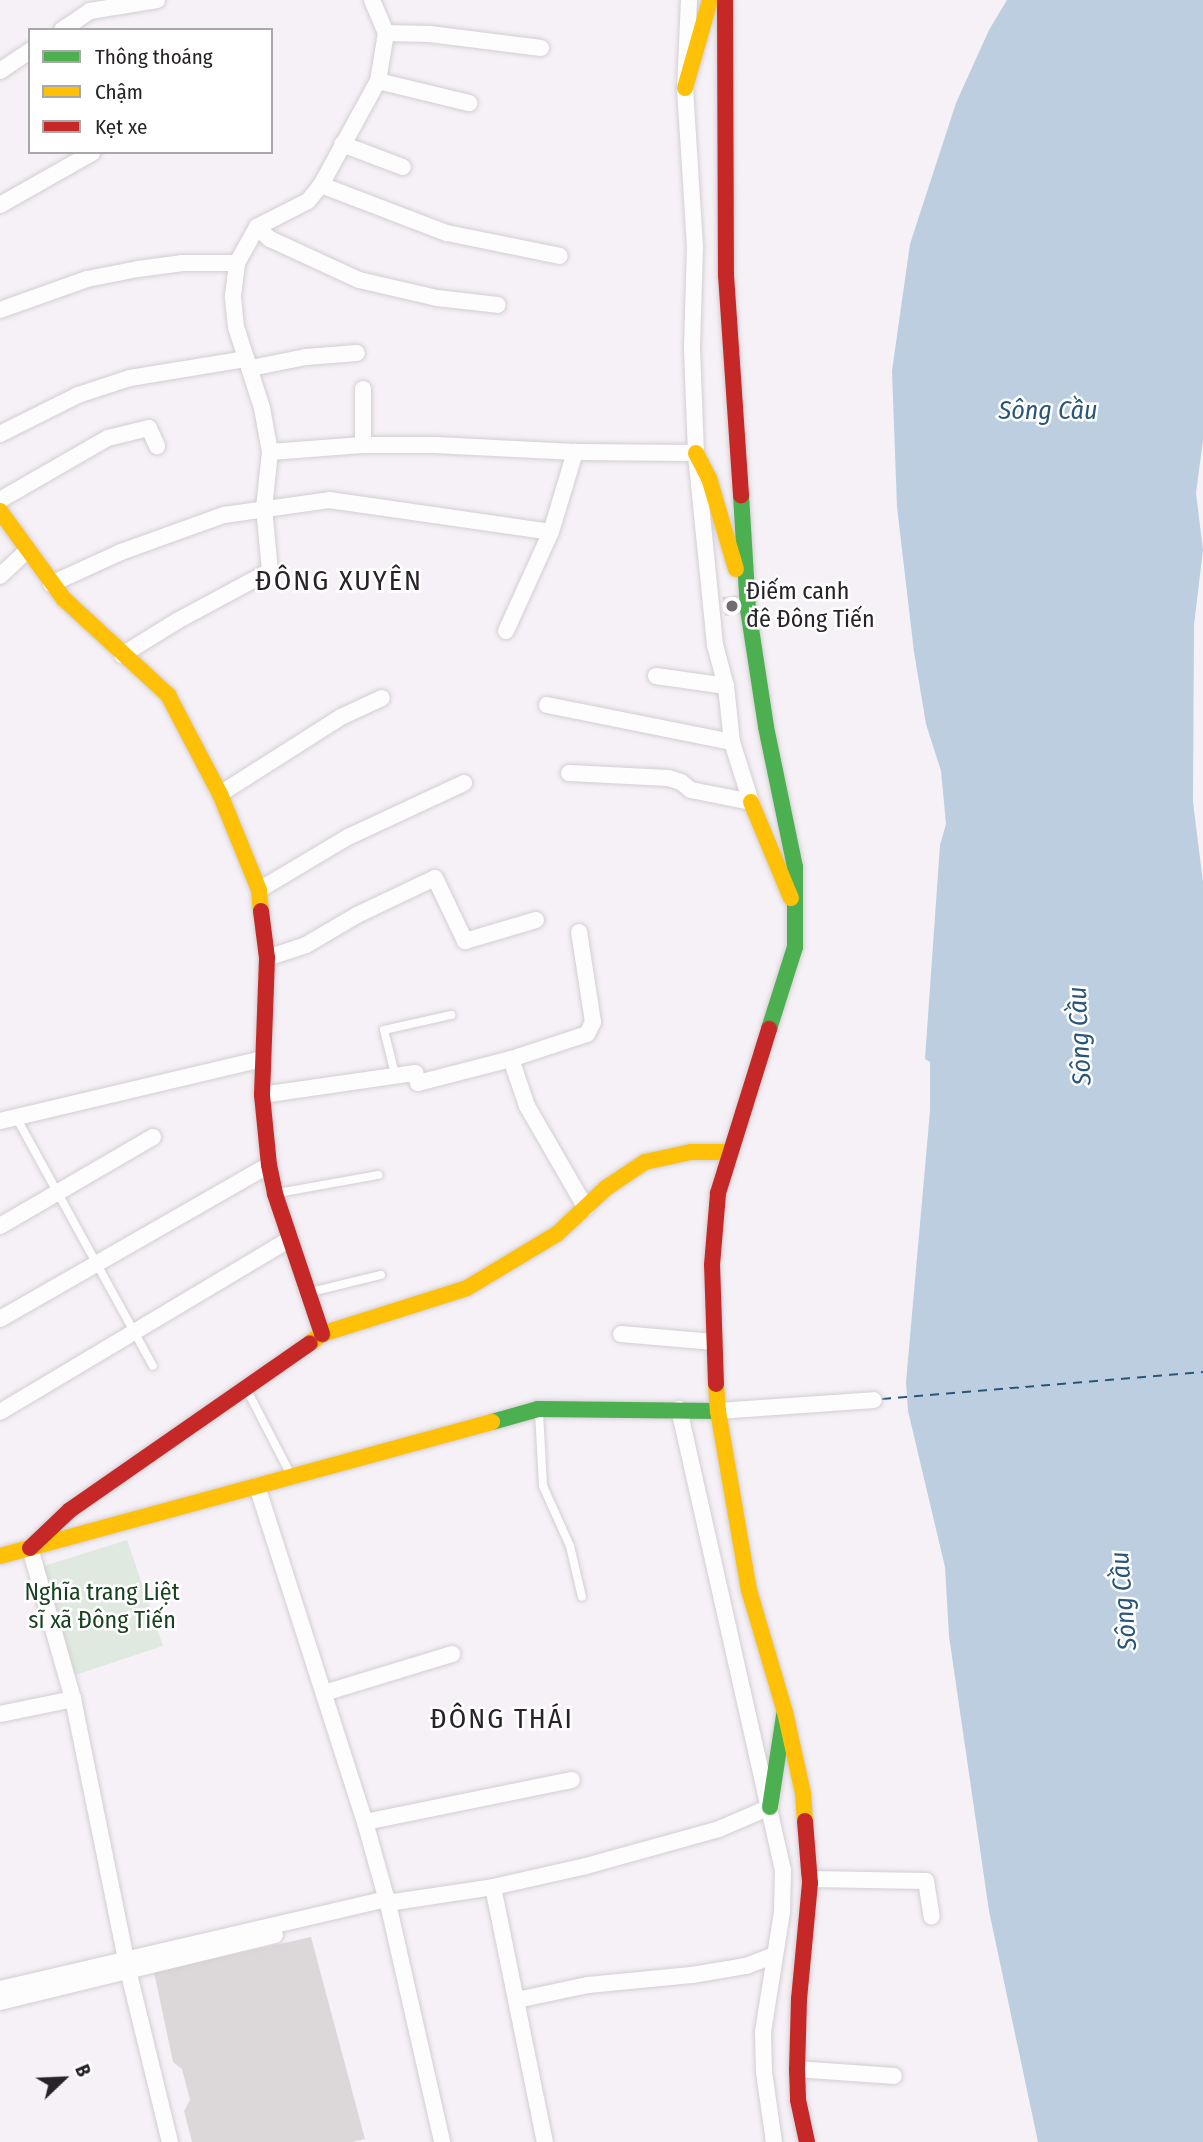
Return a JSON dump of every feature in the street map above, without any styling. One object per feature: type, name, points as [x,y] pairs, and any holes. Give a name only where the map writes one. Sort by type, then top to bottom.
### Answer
[{"type":"main road","points":[[685,88],[710,0]]},
{"type":"main road","points":[[725,0],[727,286],[748,609],[766,727],[795,867],[797,911],[789,968],[729,1152],[714,1220],[714,1342],[718,1411],[749,1590],[785,1712],[803,1793],[809,1879],[799,1999],[797,2069],[798,2100],[807,2142]]},
{"type":"main road","points":[[696,453],[709,478],[748,609]]},
{"type":"main road","points":[[0,511],[51,584],[122,655],[169,695],[220,794],[259,890],[267,958],[262,1094],[269,1165],[275,1194],[322,1334]]},
{"type":"main road","points":[[751,802],[758,827],[797,911]]},
{"type":"main road","points":[[30,1548],[70,1510],[322,1334],[467,1288],[530,1252],[586,1208],[606,1188],[645,1163],[691,1152],[729,1152]]},
{"type":"main road","points":[[0,1556],[538,1409],[718,1411]]},
{"type":"main road","points":[[770,1807],[777,1747],[785,1712]]},
{"type":"street","points":[[64,28],[86,6],[157,0]]},
{"type":"street","points":[[122,655],[177,621],[270,571],[264,508],[270,452],[248,363],[236,327],[233,296],[237,263],[257,227],[308,201],[321,185],[378,80],[386,33],[372,0]]},
{"type":"street","points":[[569,773],[674,779],[691,790],[751,802],[732,742],[726,686],[715,645],[696,453],[692,347],[695,247],[685,88],[689,0]]},
{"type":"street","points":[[386,33],[430,34],[541,48]]},
{"type":"street","points":[[0,71],[28,52]]},
{"type":"street","points":[[378,80],[469,103]]},
{"type":"street","points":[[342,144],[403,167]]},
{"type":"street","points":[[0,205],[90,154]]},
{"type":"street","points":[[321,185],[447,233],[560,257]]},
{"type":"street","points":[[257,227],[271,239],[359,281],[438,298],[498,305]]},
{"type":"street","points":[[0,310],[87,279],[183,263],[237,263]]},
{"type":"street","points":[[0,434],[78,395],[130,377],[357,352]]},
{"type":"street","points":[[363,389],[363,445]]},
{"type":"street","points":[[0,500],[108,438],[149,428],[157,446]]},
{"type":"street","points":[[270,452],[363,445],[435,445],[575,452],[696,453]]},
{"type":"street","points":[[506,631],[551,532],[575,452]]},
{"type":"street","points":[[51,584],[121,552],[224,515],[329,500],[551,532]]},
{"type":"street","points":[[0,576],[27,551]]},
{"type":"street","points":[[656,676],[726,686]]},
{"type":"street","points":[[220,794],[341,717],[382,698]]},
{"type":"street","points":[[547,705],[732,742]]},
{"type":"street","points":[[259,890],[348,836],[464,783]]},
{"type":"street","points":[[267,958],[306,945],[357,915],[435,878],[464,941],[536,920]]},
{"type":"street","points":[[262,1094],[396,1078],[415,1073],[418,1083],[511,1059],[587,1034],[593,1022],[579,932]]},
{"type":"street","points":[[0,1121],[262,1059]]},
{"type":"street","points":[[511,1059],[527,1106],[586,1208]]},
{"type":"street","points":[[0,1226],[153,1137]]},
{"type":"street","points":[[0,1319],[269,1165]]},
{"type":"street","points":[[0,1412],[290,1239]]},
{"type":"street","points":[[621,1334],[714,1342]]},
{"type":"street","points":[[718,1411],[874,1400]]},
{"type":"street","points":[[679,1409],[783,1870],[782,1912],[763,2032],[764,2072],[774,2142]]},
{"type":"street","points":[[257,1486],[390,1903],[442,2142]]},
{"type":"street","points":[[30,1548],[73,1699],[127,1964],[170,2142]]},
{"type":"street","points":[[324,1693],[452,1654]]},
{"type":"street","points":[[0,1714],[73,1699]]},
{"type":"street","points":[[365,1822],[572,1780]]},
{"type":"street","points":[[0,1989],[127,1964],[390,1903],[493,1887],[652,1850],[719,1829],[770,1807]]},
{"type":"street","points":[[809,1879],[926,1881],[932,1917]]},
{"type":"street","points":[[493,1887],[545,2142]]},
{"type":"street","points":[[517,2000],[587,1985],[692,1975],[746,1966],[774,1955]]},
{"type":"street","points":[[0,2002],[127,1964]]},
{"type":"street","points":[[797,2069],[894,2076]]},
{"type":"lane","points":[[396,1078],[384,1030],[451,1015]]},
{"type":"lane","points":[[16,1117],[153,1366]]},
{"type":"lane","points":[[275,1194],[378,1175]]},
{"type":"lane","points":[[309,1293],[381,1275]]},
{"type":"lane","points":[[246,1389],[292,1476]]},
{"type":"lane","points":[[538,1409],[543,1486],[570,1546],[582,1597]]},
{"type":"green space","name":"Nghĩa trang Liệt sĩ xã Đông Tiến","points":[[127,1540],[163,1646],[75,1675],[44,1566]]},
{"type":"water","name":"Sông Cầu","points":[[1007,0],[1203,0],[1203,440],[1196,493],[1203,550],[1194,625],[1193,802],[1203,882],[1203,2142],[1038,2142],[989,1911],[949,1636],[945,1567],[908,1411],[906,1382],[930,1111],[930,1062],[925,1059],[940,845],[946,824],[941,771],[926,724],[914,652],[897,507],[892,371],[910,244],[956,103],[989,30]]},
{"type":"building","name":"Điếm canh đê Đông Tiến","points":[[738,595],[741,614],[725,616],[722,597]]},
{"type":"building","points":[[311,1937],[365,2139],[352,2142],[192,2142],[184,2111],[190,2100],[182,2069],[173,2062],[154,1972]]},
{"type":"ferry route","points":[[882,1399],[1203,1372]]},
{"type":"traffic: fast","points":[[741,495],[748,609],[766,727],[795,867],[795,947],[769,1029]]},
{"type":"traffic: fast","points":[[492,1422],[538,1409],[718,1411]]},
{"type":"traffic: fast","points":[[770,1807],[784,1715]]},
{"type":"traffic: slow","points":[[685,88],[710,0]]},
{"type":"traffic: slow","points":[[696,453],[709,478],[736,569]]},
{"type":"traffic: slow","points":[[0,511],[64,599],[168,695],[220,794],[259,890],[261,911]]},
{"type":"traffic: slow","points":[[751,802],[791,898]]},
{"type":"traffic: slow","points":[[310,1343],[322,1334],[467,1288],[557,1234],[606,1188],[645,1162],[691,1152],[729,1152]]},
{"type":"traffic: slow","points":[[716,1384],[718,1411],[749,1590],[785,1712],[803,1793],[805,1821]]},
{"type":"traffic: slow","points":[[0,1556],[492,1422]]},
{"type":"traffic: jam","points":[[725,0],[726,275],[741,495]]},
{"type":"traffic: jam","points":[[261,911],[267,958],[262,1095],[269,1165],[275,1194],[322,1334]]},
{"type":"traffic: jam","points":[[716,1384],[712,1265],[718,1193],[769,1029]]},
{"type":"traffic: jam","points":[[30,1548],[70,1510],[310,1343]]},
{"type":"traffic: jam","points":[[805,1821],[810,1883],[799,1999],[797,2069],[798,2100],[807,2142]]},
{"type":"place","name":"Điếm canh đê Đông Tiến","points":[[732,606]]},
{"type":"district","name":"ĐÔNG XUYÊN","points":[[339,581]]},
{"type":"district","name":"ĐÔNG THÁI","points":[[502,1719]]}]
